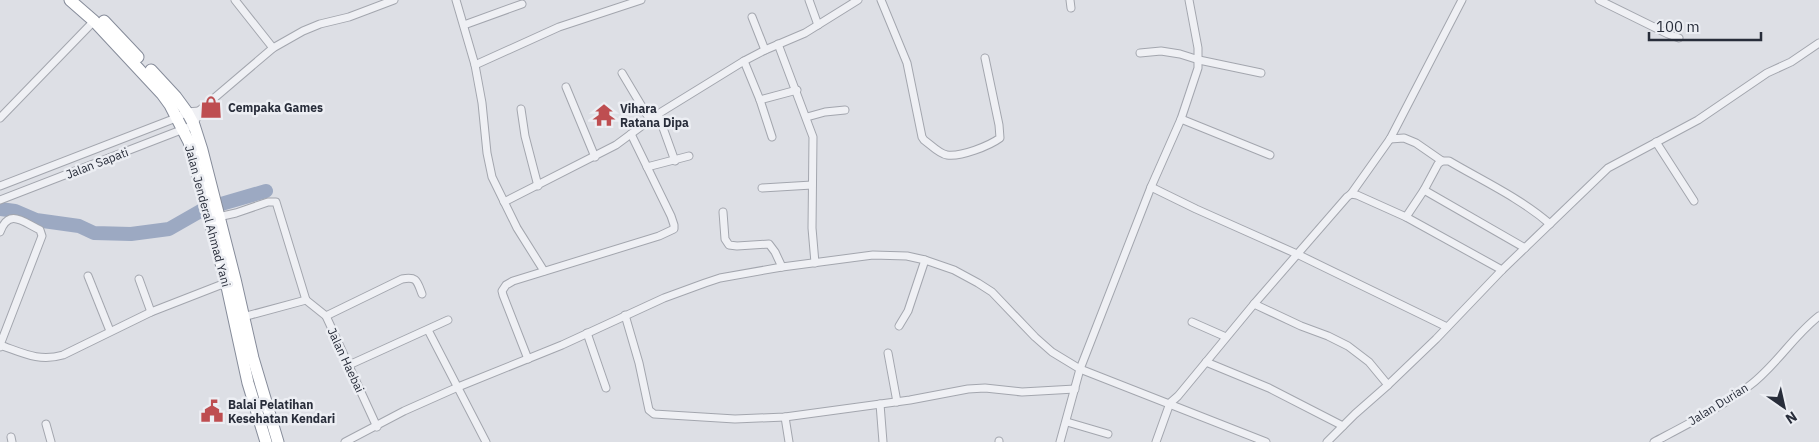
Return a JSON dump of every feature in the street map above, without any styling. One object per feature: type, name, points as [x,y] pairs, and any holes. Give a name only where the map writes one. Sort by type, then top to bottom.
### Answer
[{"type":"highway","name":"Jalan Jenderal Ahmad Yani","points":[[70,0],[94,21],[162,94],[170,105],[189,142],[212,208],[231,281],[243,316],[278,442]]},
{"type":"highway","name":"Jalan Jenderal Ahmad Yani","points":[[82,0],[119,35],[176,97],[193,112],[194,125],[202,150],[212,208]]},
{"type":"highway","name":"Jalan Jenderal Ahmad Yani","points":[[231,281],[248,383],[266,442]]},
{"type":"street","points":[[236,0],[273,48]]},
{"type":"street","name":"Jalan Sapati","points":[[0,186],[193,112],[273,48],[303,31],[394,0]]},
{"type":"street","points":[[456,0],[475,65],[492,177],[504,202],[544,271]]},
{"type":"street","points":[[475,65],[559,26],[641,0]]},
{"type":"street","points":[[809,0],[818,24]]},
{"type":"street","points":[[504,202],[595,157],[616,145],[658,114],[744,62],[818,24],[858,0]]},
{"type":"street","points":[[881,0],[907,63],[922,137],[947,155],[962,154],[988,145],[1000,138],[985,58]]},
{"type":"street","points":[[1070,0],[1071,8]]},
{"type":"street","points":[[1060,442],[1080,369],[1151,187],[1181,119],[1193,86],[1199,60],[1189,0]]},
{"type":"street","points":[[1156,442],[1170,403],[1297,254],[1347,197],[1352,194],[1390,140],[1462,0]]},
{"type":"street","points":[[1599,0],[1679,38]]},
{"type":"street","points":[[464,25],[522,4]]},
{"type":"street","points":[[752,17],[765,50]]},
{"type":"street","points":[[0,118],[94,21]]},
{"type":"street","points":[[1327,442],[1388,385],[1502,270],[1608,168],[1698,120],[1767,73],[1791,62],[1819,43]]},
{"type":"street","points":[[778,44],[797,90],[813,137],[812,228],[815,263]]},
{"type":"street","points":[[1140,53],[1171,52],[1260,74]]},
{"type":"street","points":[[744,62],[760,100],[772,137]]},
{"type":"street","points":[[622,73],[650,120]]},
{"type":"street","points":[[566,87],[595,157]]},
{"type":"street","points":[[760,100],[797,90]]},
{"type":"street","points":[[521,110],[525,136],[538,186]]},
{"type":"street","points":[[806,117],[825,112],[845,110]]},
{"type":"street","points":[[658,114],[675,160]]},
{"type":"street","points":[[1181,119],[1270,155]]},
{"type":"street","name":"Jalan Sapati","points":[[0,200],[194,125]]},
{"type":"street","points":[[528,359],[502,291],[506,284],[674,229],[674,224],[631,134]]},
{"type":"street","points":[[1390,140],[1404,138],[1416,143],[1442,161],[1449,161],[1511,196],[1550,224]]},
{"type":"street","points":[[1656,142],[1694,201]]},
{"type":"street","points":[[647,167],[689,156]]},
{"type":"street","points":[[1406,217],[1424,190],[1434,170],[1442,161]]},
{"type":"street","points":[[762,188],[812,185]]},
{"type":"street","points":[[1151,187],[1297,254],[1447,327]]},
{"type":"street","points":[[1424,190],[1525,248]]},
{"type":"street","points":[[1352,194],[1406,217],[1502,270]]},
{"type":"street","points":[[212,208],[236,213],[268,202],[276,202],[306,300],[243,316]]},
{"type":"street","points":[[723,212],[725,239],[729,245],[769,244],[782,267]]},
{"type":"street","points":[[0,232],[3,223],[12,218],[40,230],[42,236],[0,346],[32,356],[49,359],[63,355],[151,312],[231,281]]},
{"type":"street","points":[[345,442],[404,411],[458,387],[704,283],[720,278],[782,267],[873,255],[907,256],[954,270],[992,292],[1052,352],[1080,369],[1266,442]]},
{"type":"street","points":[[899,326],[908,311],[924,260]]},
{"type":"street","points":[[88,276],[110,331]]},
{"type":"street","points":[[140,278],[151,312]]},
{"type":"street","points":[[326,316],[402,279],[413,278],[416,280],[422,294]]},
{"type":"street","name":"Jalan Haebai","points":[[306,300],[326,316],[376,427]]},
{"type":"street","points":[[1254,304],[1348,346],[1368,362],[1388,385]]},
{"type":"street","points":[[625,315],[652,413],[719,419],[785,417],[985,388],[1022,392],[1075,389]]},
{"type":"street","name":"Jalan Durian","points":[[1654,442],[1749,386],[1777,360],[1797,335],[1819,316]]},
{"type":"street","points":[[349,365],[448,320]]},
{"type":"street","points":[[1192,322],[1226,337]]},
{"type":"street","points":[[428,330],[486,442]]},
{"type":"street","points":[[586,333],[606,388]]},
{"type":"street","points":[[888,353],[897,402]]},
{"type":"street","points":[[1206,362],[1269,388],[1342,426]]},
{"type":"street","points":[[880,404],[883,442]]},
{"type":"street","points":[[785,417],[789,442]]},
{"type":"street","points":[[1067,422],[1108,434]]},
{"type":"street","points":[[46,424],[51,442]]},
{"type":"waterway","points":[[0,209],[15,211],[36,220],[79,226],[94,233],[131,234],[169,229],[204,209],[266,191]]},
{"type":"place","name":"Cempaka Games","points":[[211,107]]},
{"type":"place","name":"Vihara Ratana Dipa","points":[[604,115]]},
{"type":"place","name":"Balai Pelatihan Kesehatan Kendari","points":[[212,411]]}]
